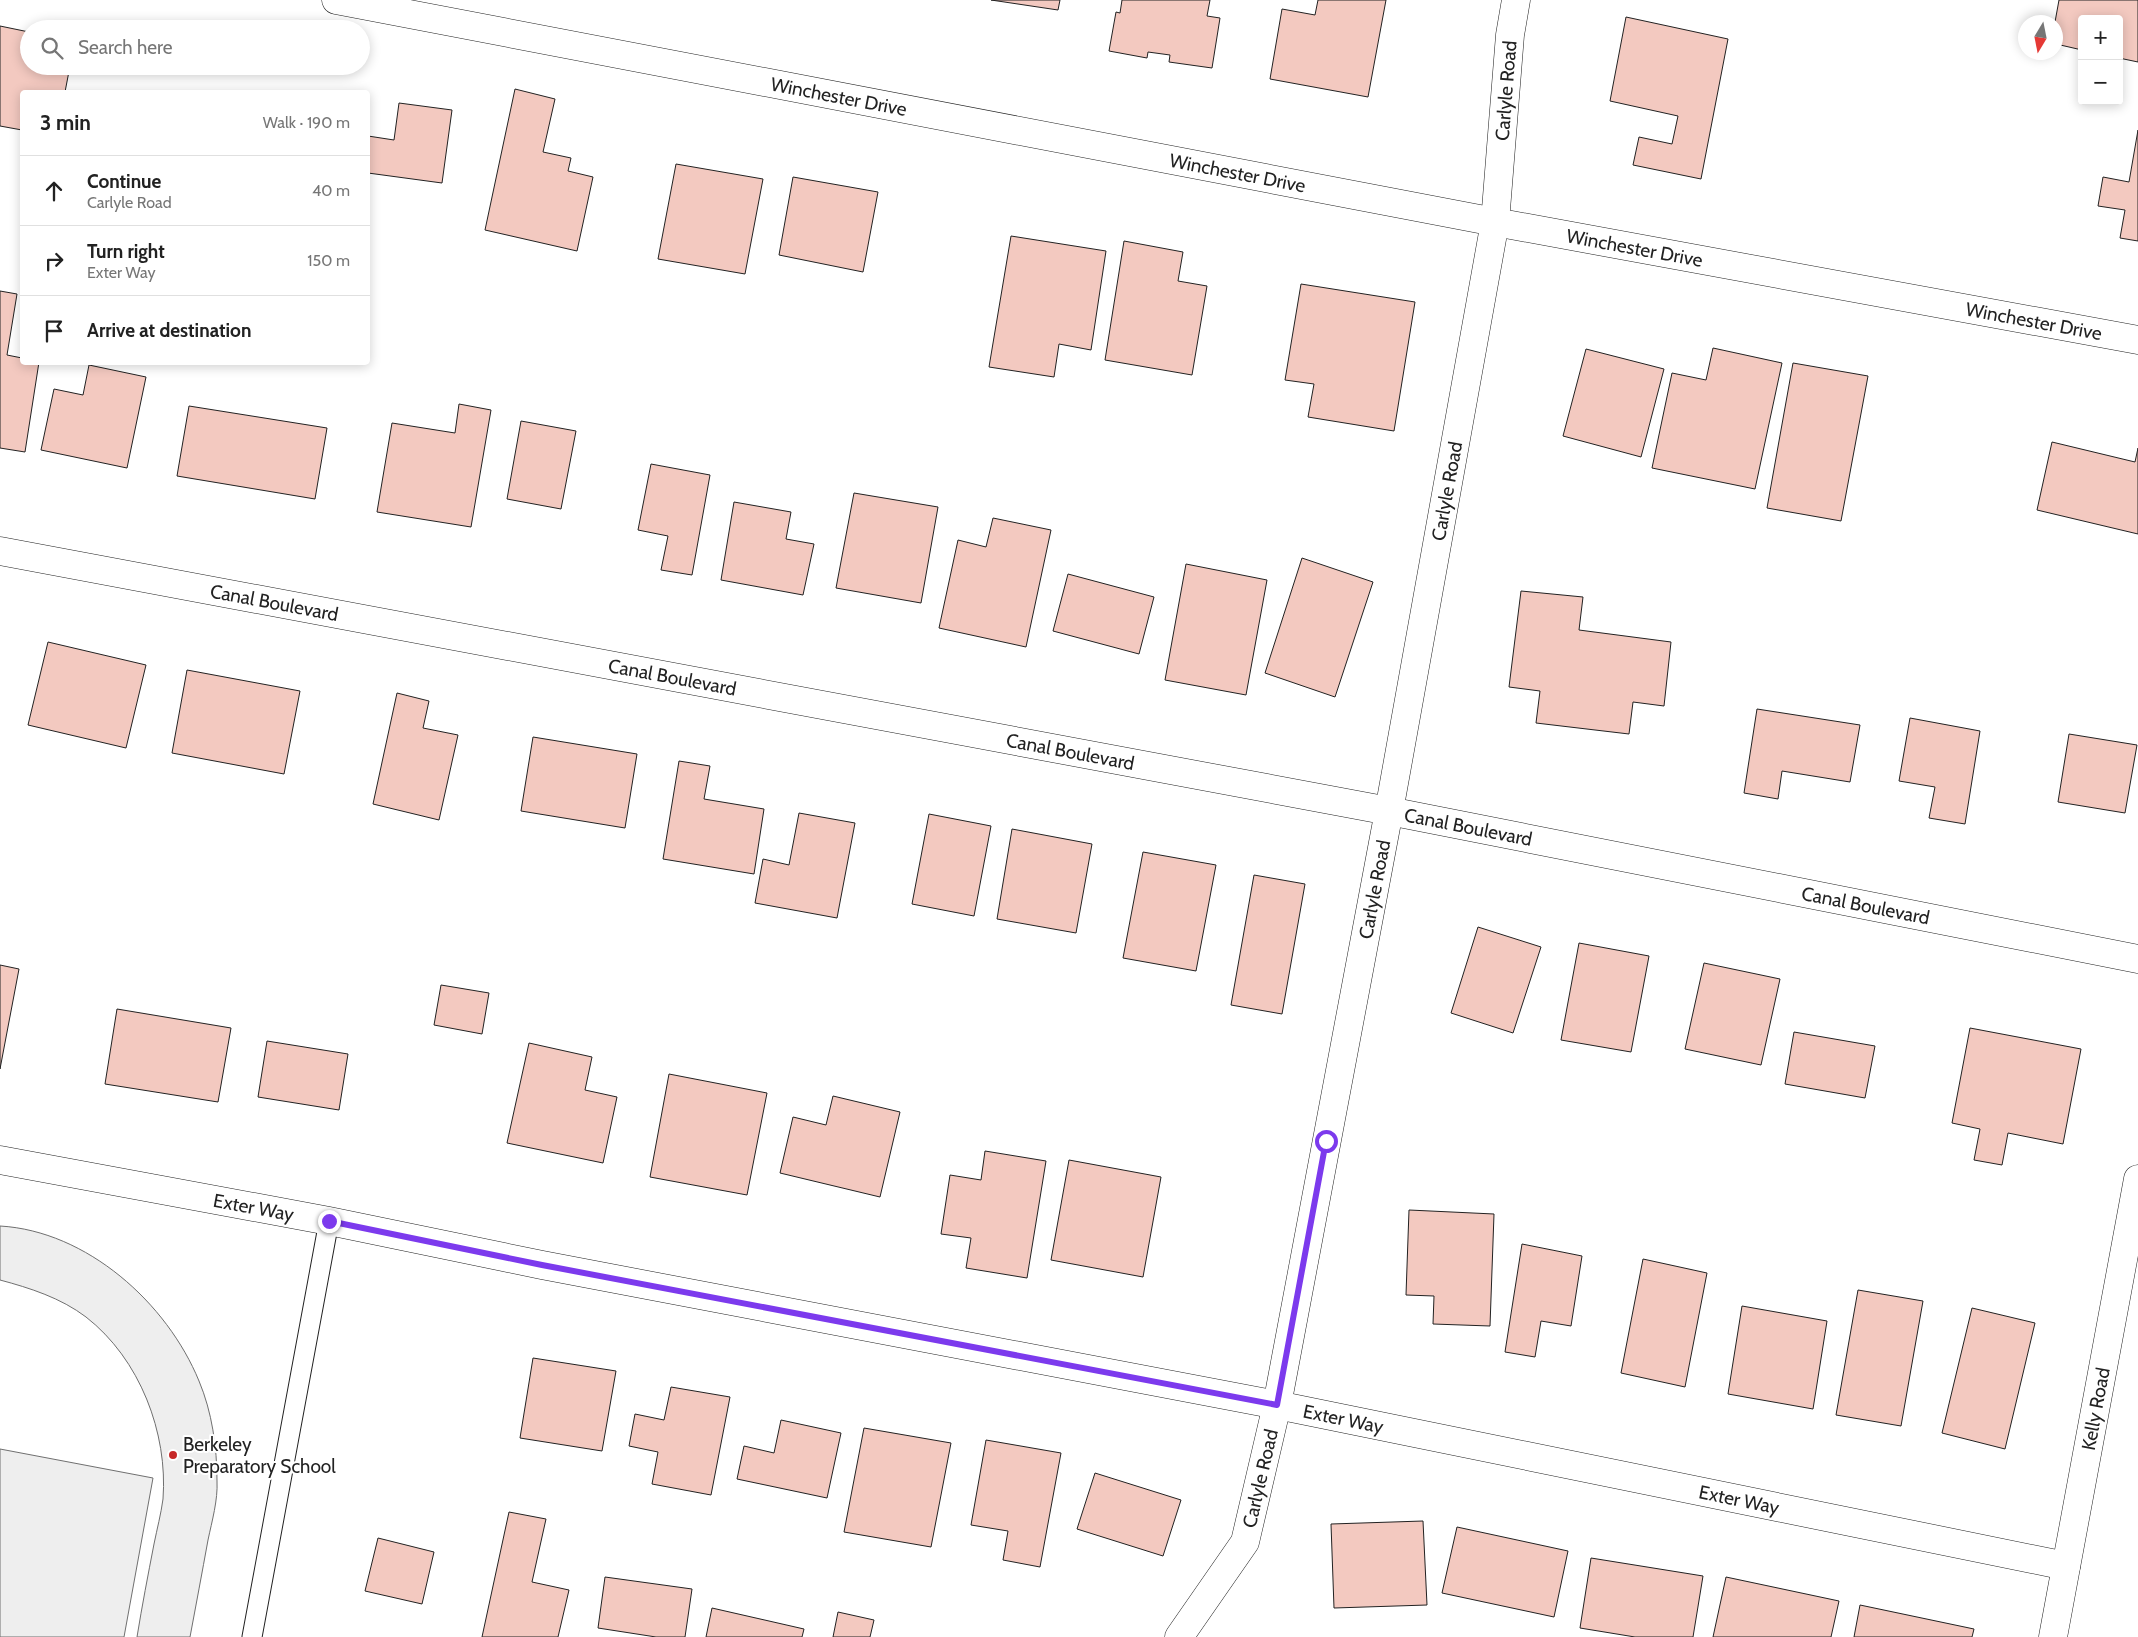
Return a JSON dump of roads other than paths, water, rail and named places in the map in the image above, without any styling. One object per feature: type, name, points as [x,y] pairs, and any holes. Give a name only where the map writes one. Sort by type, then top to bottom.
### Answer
[{"type":"street","name":"Winchester Drive","points":[[336,0],[1495,222],[2138,340]]},
{"type":"street","name":"Carlyle Road","points":[[1179,1637],[1245,1542],[1277,1405],[1389,811],[1495,222],[1510,35],[1516,0]]},
{"type":"street","name":"Canal Boulevard","points":[[0,551],[1389,811],[2138,959]]},
{"type":"street","name":"Exter Way","points":[[0,1160],[329,1221],[542,1265],[1277,1405],[2066,1566]]},
{"type":"street","name":"Kelly Road","points":[[2053,1637],[2138,1179]]},
{"type":"lane","points":[[252,1637],[329,1221]]},
{"type":"place","name":"Berkeley Preparatory School","points":[[173,1455]]}]
